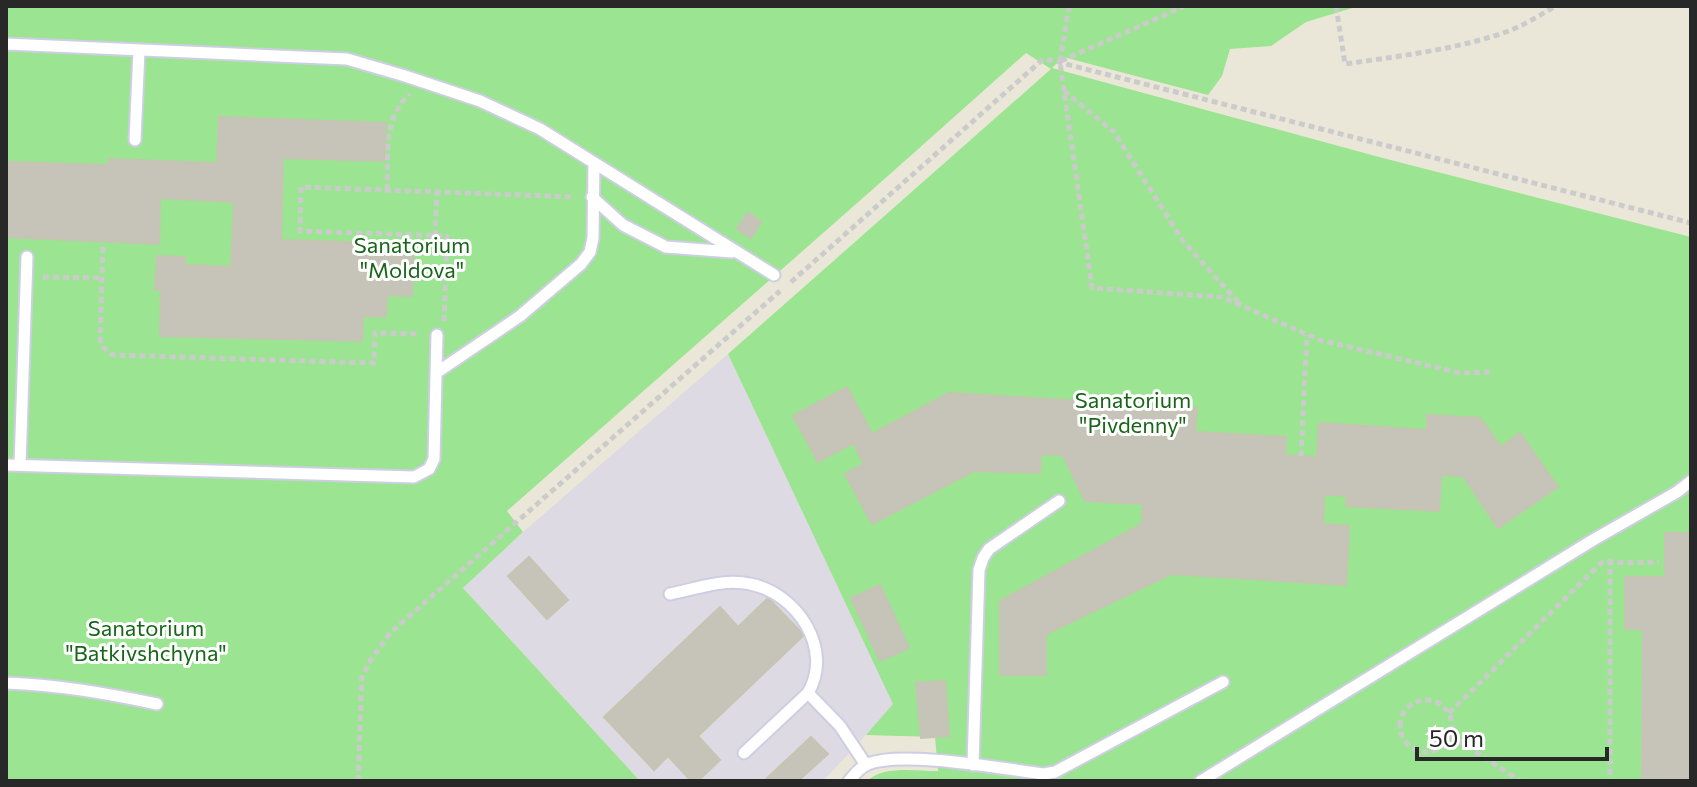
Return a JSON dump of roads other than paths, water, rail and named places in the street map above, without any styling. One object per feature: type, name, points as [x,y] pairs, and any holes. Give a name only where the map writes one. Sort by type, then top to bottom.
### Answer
[{"type":"lane","points":[[6,44],[347,59],[427,83],[480,101],[540,129],[774,275]]},
{"type":"lane","points":[[135,140],[139,50]]},
{"type":"lane","points":[[436,373],[520,316],[581,264],[590,252],[593,238],[594,163]]},
{"type":"lane","points":[[592,197],[623,225],[666,247],[741,254]]},
{"type":"lane","points":[[20,465],[27,257]]},
{"type":"lane","points":[[6,465],[414,477],[429,469],[434,459],[437,335]]},
{"type":"lane","points":[[1201,781],[1691,481]]},
{"type":"lane","points":[[973,765],[979,570],[989,549],[1059,501]]},
{"type":"lane","points":[[670,594],[726,581],[752,584],[778,594],[808,624],[817,663],[815,682],[808,693],[744,753]]},
{"type":"lane","points":[[849,781],[866,765],[895,759],[1044,774],[1055,772],[1223,682]]},
{"type":"lane","points":[[6,683],[97,691],[157,704]]},
{"type":"lane","points":[[808,693],[840,726],[866,765]]},
{"type":"park label","name":"Sanatorium \"Moldova\"","points":[[412,258]]},
{"type":"park label","name":"Sanatorium \"Pivdenny\"","points":[[1133,412]]},
{"type":"park label","name":"Sanatorium \"Batkivshchyna\"","points":[[146,640]]}]
